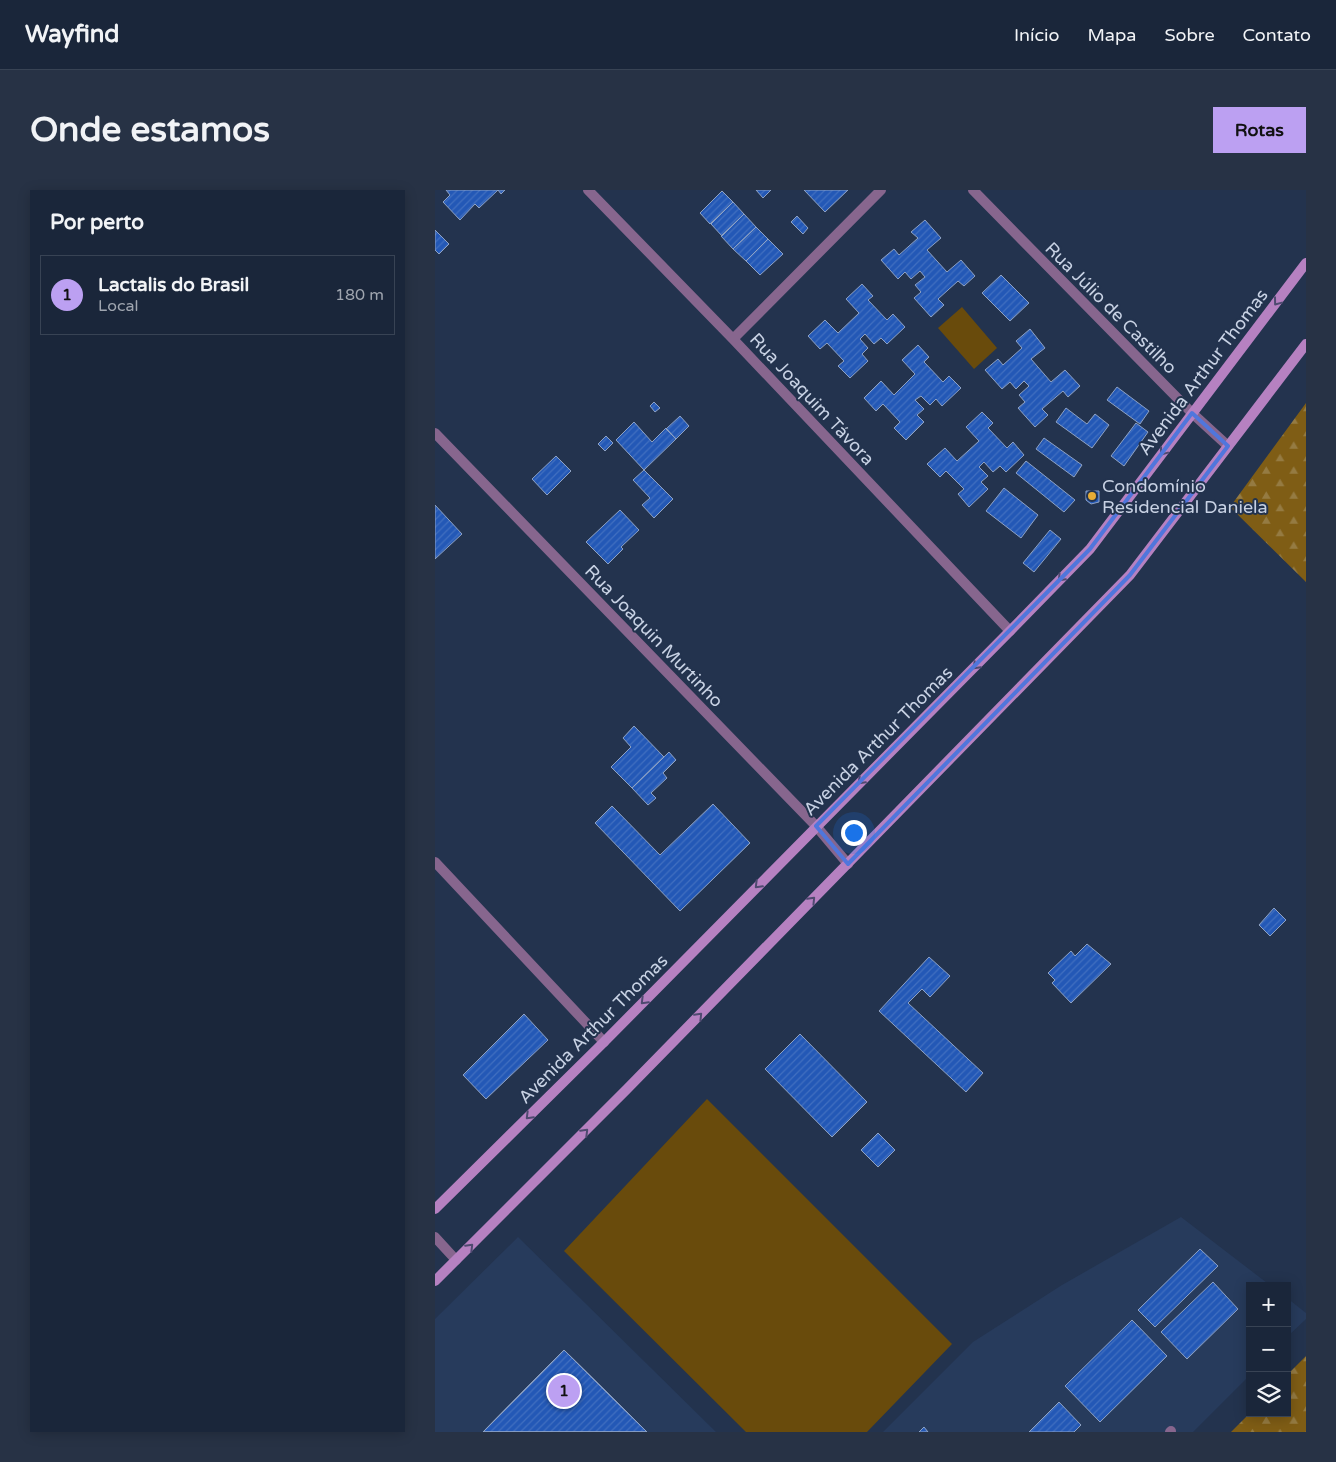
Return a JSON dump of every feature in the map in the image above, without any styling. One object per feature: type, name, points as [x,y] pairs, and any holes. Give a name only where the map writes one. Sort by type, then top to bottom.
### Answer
[{"type":"main road","name":"Avenida Arthur Thomas","points":[[435,1209],[604,1042],[1090,549],[1306,263]]},
{"type":"main road","points":[[435,1281],[627,1089],[1130,575],[1306,344]]},
{"type":"street","name":"Rua Joaquim Távora","points":[[587,190],[733,339],[1010,631]]},
{"type":"street","points":[[733,339],[881,190]]},
{"type":"street","name":"Rua Júlio de Castilho","points":[[973,190],[1192,413],[1228,446]]},
{"type":"street","name":"Rua Joaquin Murtinho","points":[[435,433],[816,826],[848,864]]},
{"type":"street","points":[[435,862],[604,1042]]},
{"type":"street","points":[[435,1237],[456,1260]]},
{"type":"highlighted area","points":[[1192,413],[1228,446],[1130,575],[848,864],[816,826],[1090,549]]},
{"type":"shaded area","points":[[962,307],[997,348],[974,369],[938,328]]},
{"type":"shaded area","points":[[707,1099],[952,1344],[867,1432],[746,1432],[564,1251]]},
{"type":"shaded area","points":[[1181,1217],[1266,1282],[1246,1282],[1246,1379],[1193,1432],[883,1432],[973,1342],[1062,1285]]},
{"type":"shaded area","points":[[518,1237],[716,1432],[435,1432],[435,1319]]},
{"type":"shaded area","points":[[1291,1301],[1306,1313],[1306,1319],[1291,1333]]},
{"type":"green space","points":[[1306,403],[1306,582],[1230,507]]},
{"type":"green space","points":[[1306,1356],[1306,1432],[1231,1432],[1246,1417],[1291,1417],[1291,1371]]},
{"type":"building","points":[[446,190],[498,190],[479,208],[475,204],[460,220],[443,202],[450,195]]},
{"type":"building","points":[[756,190],[771,190],[763,198]]},
{"type":"building","points":[[804,190],[848,190],[825,212]]},
{"type":"building","points":[[722,191],[733,202],[710,224],[700,213]]},
{"type":"building","points":[[733,202],[744,214],[722,236],[711,224]]},
{"type":"building","points":[[744,214],[756,227],[733,249],[721,236]]},
{"type":"building","points":[[797,216],[808,228],[803,234],[791,222]]},
{"type":"building","points":[[925,220],[941,238],[927,250],[947,272],[961,260],[975,276],[964,286],[958,281],[938,299],[944,305],[931,317],[914,298],[921,292],[915,285],[925,277],[920,271],[911,279],[905,272],[898,279],[881,260],[894,249],[899,255],[918,238],[911,232]]},
{"type":"building","points":[[756,227],[768,239],[746,261],[733,249]]},
{"type":"building","points":[[435,230],[449,244],[439,254],[435,250]]},
{"type":"building","points":[[768,239],[783,254],[760,275],[746,261]]},
{"type":"building","points":[[1001,275],[1029,303],[1010,321],[982,293]]},
{"type":"building","points":[[862,284],[873,296],[868,300],[887,320],[893,314],[905,327],[887,344],[881,338],[874,344],[865,334],[860,339],[868,348],[862,354],[868,361],[850,378],[838,366],[844,361],[827,343],[820,349],[808,336],[825,320],[838,333],[859,313],[846,299]]},
{"type":"building","points":[[1030,329],[1045,348],[1031,359],[1051,382],[1065,370],[1080,386],[1068,397],[1063,391],[1042,409],[1048,415],[1035,427],[1018,408],[1025,402],[1019,395],[1029,386],[1024,381],[1016,389],[1010,382],[1002,389],[985,370],[998,359],[1003,365],[1022,348],[1016,341]]},
{"type":"building","points":[[918,345],[929,357],[924,362],[943,382],[949,376],[961,388],[942,406],[936,399],[930,405],[921,396],[915,400],[924,409],[917,415],[924,422],[906,440],[894,428],[900,422],[883,404],[876,411],[864,398],[881,381],[894,395],[915,374],[902,360]]},
{"type":"building","points":[[1117,387],[1149,411],[1140,424],[1107,400]]},
{"type":"building","points":[[654,402],[660,408],[655,412],[650,406]]},
{"type":"building","points":[[1066,408],[1087,424],[1095,414],[1109,425],[1092,448],[1056,422]]},
{"type":"building","points":[[982,412],[993,423],[988,428],[1007,448],[1013,442],[1024,455],[1006,472],[1000,466],[993,472],[984,462],[979,467],[988,476],[981,482],[988,489],[969,507],[958,494],[964,489],[946,471],[940,477],[927,464],[945,448],[957,461],[979,441],[966,427]]},
{"type":"building","points":[[680,416],[689,426],[676,439],[666,429]]},
{"type":"building","points":[[634,422],[652,442],[666,428],[676,439],[644,470],[616,440]]},
{"type":"building","points":[[1136,423],[1148,432],[1124,466],[1111,456]]},
{"type":"building","points":[[606,436],[613,443],[605,451],[598,444]]},
{"type":"building","points":[[1044,438],[1082,465],[1074,477],[1036,449]]},
{"type":"building","points":[[556,456],[571,471],[547,495],[532,479]]},
{"type":"building","points":[[1026,461],[1075,500],[1064,512],[1016,473]]},
{"type":"building","points":[[644,470],[673,499],[654,518],[642,505],[650,498],[633,480]]},
{"type":"building","points":[[1004,488],[1038,515],[1021,538],[986,511]]},
{"type":"building","name":"Condomínio Residencial Daniela","points":[[1086,491],[1099,491],[1099,502],[1091,504],[1086,500]]},
{"type":"building","points":[[435,505],[462,534],[435,559]]},
{"type":"building","points":[[620,510],[639,530],[621,547],[623,549],[608,564],[586,542]]},
{"type":"building","points":[[1050,530],[1061,539],[1034,572],[1023,563]]},
{"type":"building","points":[[634,726],[664,757],[632,788],[611,767],[631,747],[623,738]]},
{"type":"building","points":[[669,752],[676,760],[663,773],[667,778],[651,793],[656,798],[648,805],[632,788]]},
{"type":"building","points":[[713,804],[750,843],[680,911],[595,823],[612,806],[660,855]]},
{"type":"building","points":[[1274,908],[1286,920],[1270,936],[1259,925]]},
{"type":"building","points":[[1087,944],[1111,964],[1071,1003],[1052,983],[1055,980],[1048,973],[1071,951],[1075,956]]},
{"type":"building","points":[[929,957],[950,976],[930,997],[922,989],[908,1003],[983,1073],[966,1092],[879,1011]]},
{"type":"building","points":[[524,1014],[548,1040],[486,1099],[463,1075]]},
{"type":"building","points":[[800,1034],[867,1102],[832,1137],[765,1069]]},
{"type":"building","points":[[878,1133],[895,1150],[878,1167],[861,1150]]},
{"type":"building","points":[[1200,1249],[1218,1266],[1155,1327],[1138,1310]]},
{"type":"building","points":[[1213,1282],[1238,1309],[1187,1359],[1161,1332]]},
{"type":"building","points":[[1132,1320],[1167,1356],[1100,1422],[1065,1386]]},
{"type":"building","points":[[564,1350],[647,1432],[483,1432]]},
{"type":"building","points":[[564,1350],[647,1432],[483,1432]]},
{"type":"building","points":[[564,1350],[647,1432],[483,1432]]},
{"type":"building","points":[[1059,1402],[1081,1425],[1074,1432],[1029,1432]]},
{"type":"building","points":[[924,1427],[928,1432],[919,1432]]},
{"type":"place","name":"Condomínio Residencial Daniela","points":[[1092,496]]},
{"type":"place","name":"Lactalis do Brasil","points":[[564,1391]]}]
